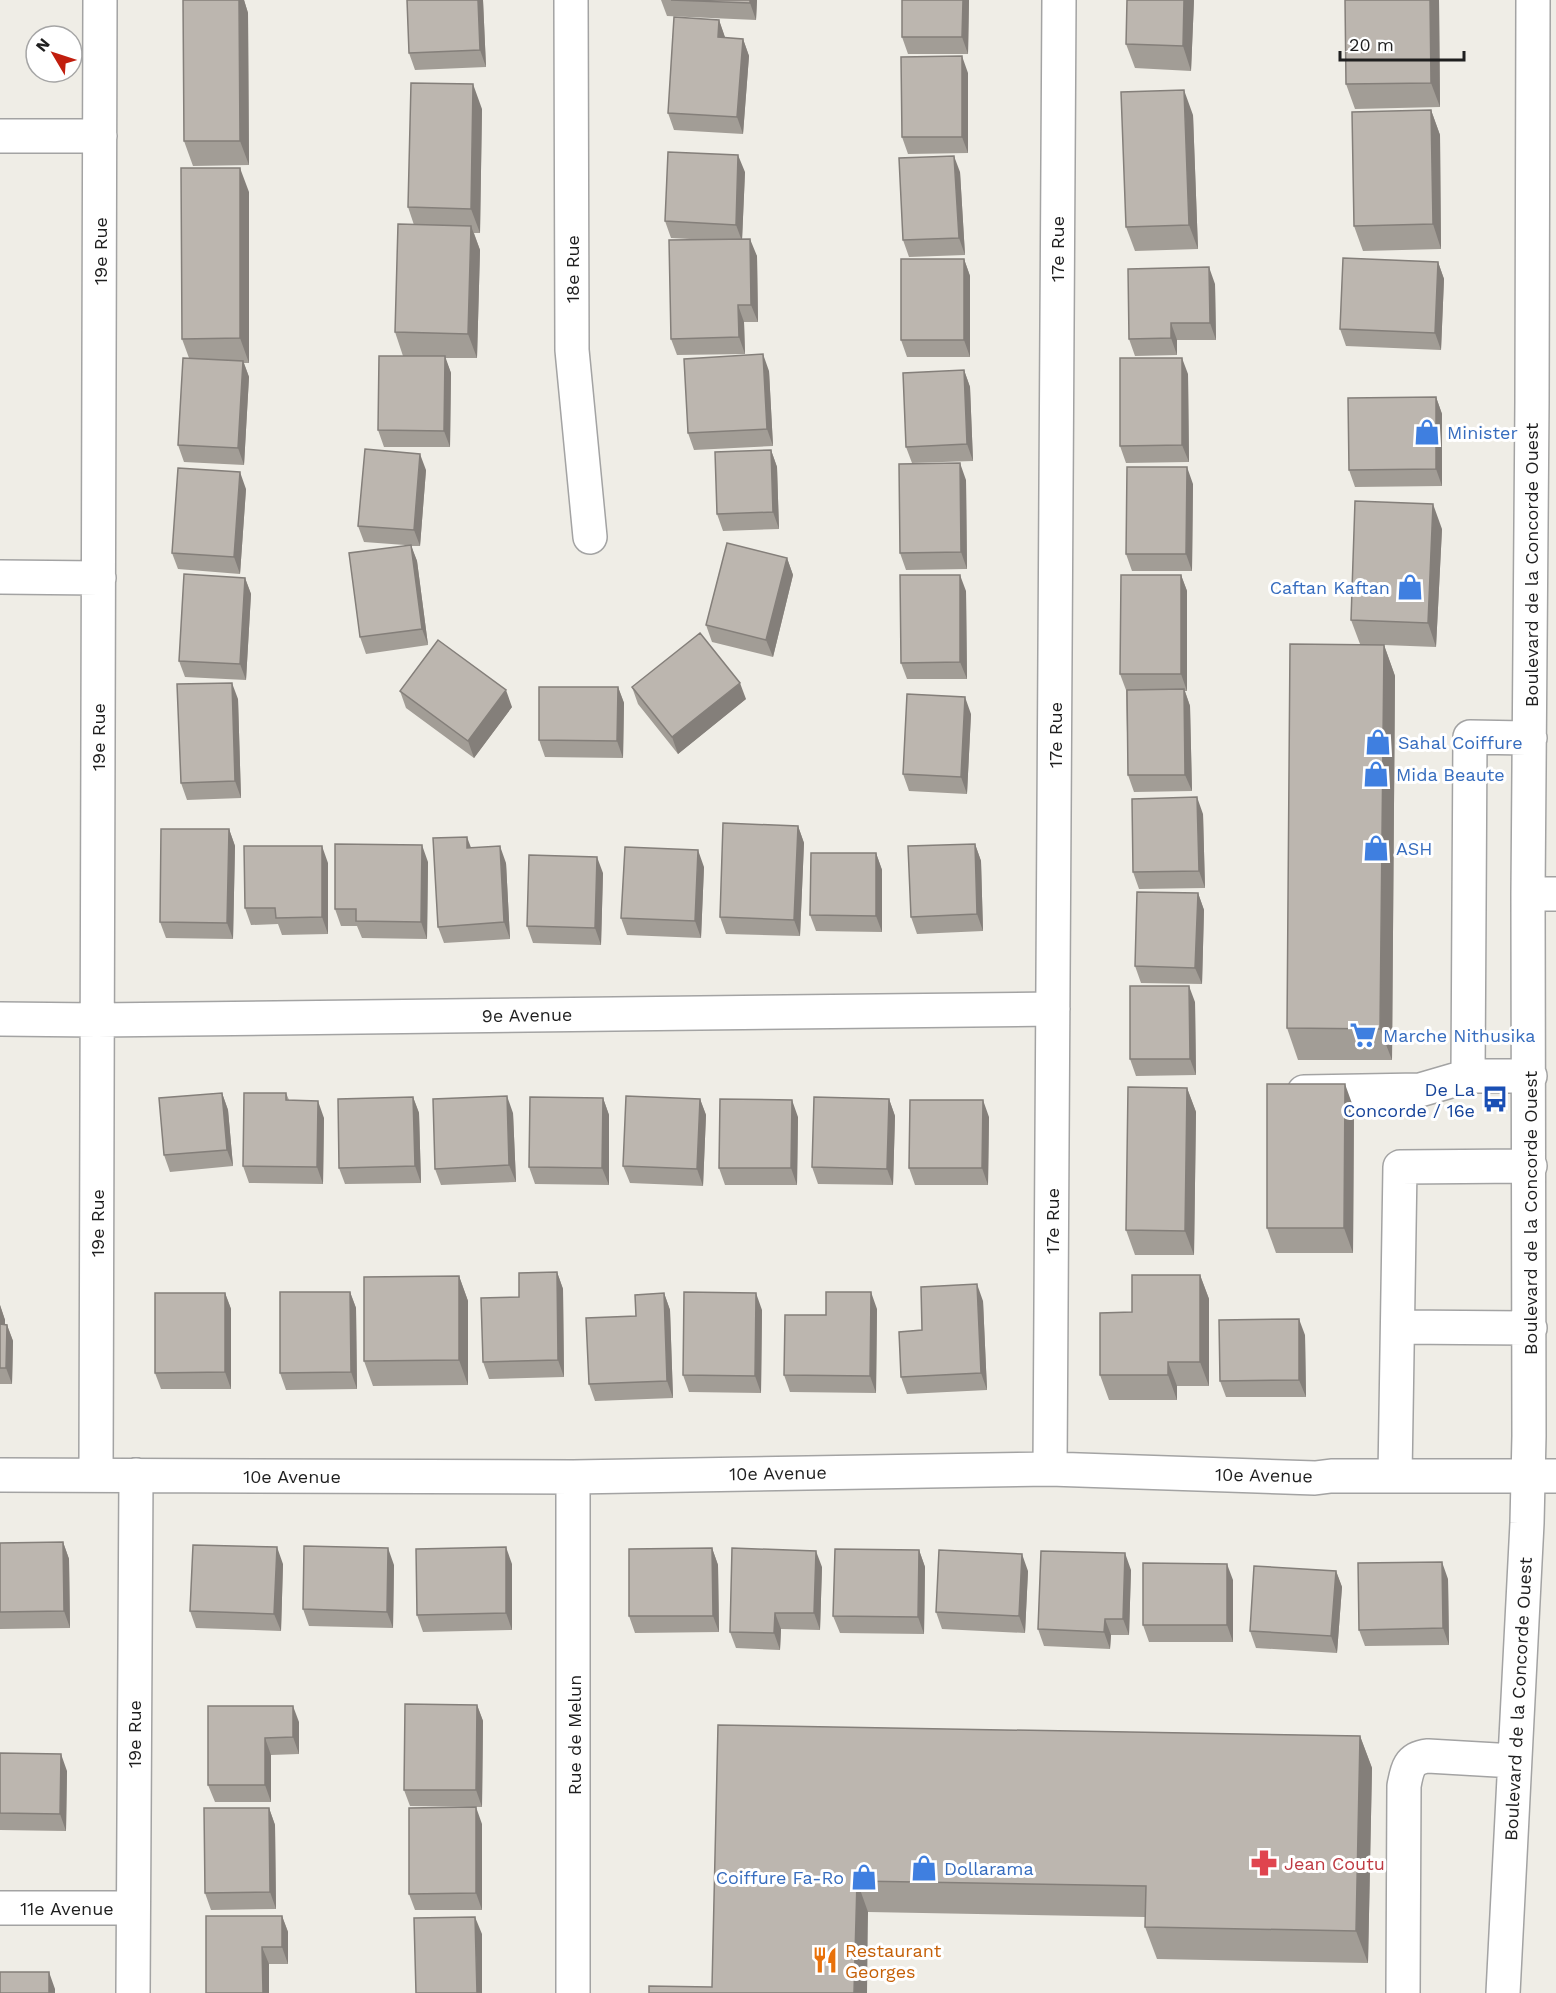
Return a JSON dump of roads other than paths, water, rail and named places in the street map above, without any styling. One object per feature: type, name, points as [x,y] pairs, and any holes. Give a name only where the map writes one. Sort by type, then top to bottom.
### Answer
[{"type":"street","name":"19e Rue","points":[[96,1475],[100,0]]},
{"type":"street","name":"18e Rue","points":[[571,0],[572,350],[590,537]]},
{"type":"street","name":"17e Rue","points":[[1050,1469],[1059,0]]},
{"type":"street","name":"Boulevard de la Concorde Ouest","points":[[1503,1993],[1514,1761],[1542,1477],[1530,1329],[1530,1076],[1542,894],[1530,738],[1544,403],[1533,0]]},
{"type":"street","points":[[0,136],[100,136]]},
{"type":"street","points":[[0,578],[99,578]]},
{"type":"street","points":[[1468,1076],[1470,737],[1530,738]]},
{"type":"street","name":"9e Avenue","points":[[0,1018],[97,1020],[1053,1009]]},
{"type":"street","points":[[1297,1092],[1420,1090],[1468,1076],[1530,1076]]},
{"type":"street","points":[[1395,1476],[1400,1167],[1530,1166]]},
{"type":"street","points":[[1399,1327],[1530,1329]]},
{"type":"street","name":"10e Avenue","points":[[0,1475],[573,1477],[1050,1469],[1315,1478],[1542,1477]]},
{"type":"street","name":"19e Rue","points":[[133,1993],[136,1475]]},
{"type":"street","name":"Rue de Melun","points":[[573,1477],[573,1993]]},
{"type":"street","points":[[1403,1993],[1404,1786],[1411,1764],[1418,1757],[1428,1756],[1514,1761]]},
{"type":"street","name":"11e Avenue","points":[[0,1908],[133,1908]]},
{"type":"place","name":"Minister","points":[[1427,432]]},
{"type":"place","name":"Caftan Kaftan","points":[[1410,587]]},
{"type":"place","name":"Sahal Coiffure","points":[[1378,742]]},
{"type":"place","name":"Mida Beaute","points":[[1376,774]]},
{"type":"place","name":"ASH","points":[[1376,848]]},
{"type":"place","name":"Marche Nithusika","points":[[1363,1035]]},
{"type":"place","name":"De La Concorde / 16e","points":[[1495,1099]]},
{"type":"place","name":"Jean Coutu","points":[[1264,1863]]},
{"type":"place","name":"Dollarama","points":[[924,1868]]},
{"type":"place","name":"Coiffure Fa-Ro","points":[[864,1877]]},
{"type":"place","name":"Restaurant Georges","points":[[825,1960]]}]
